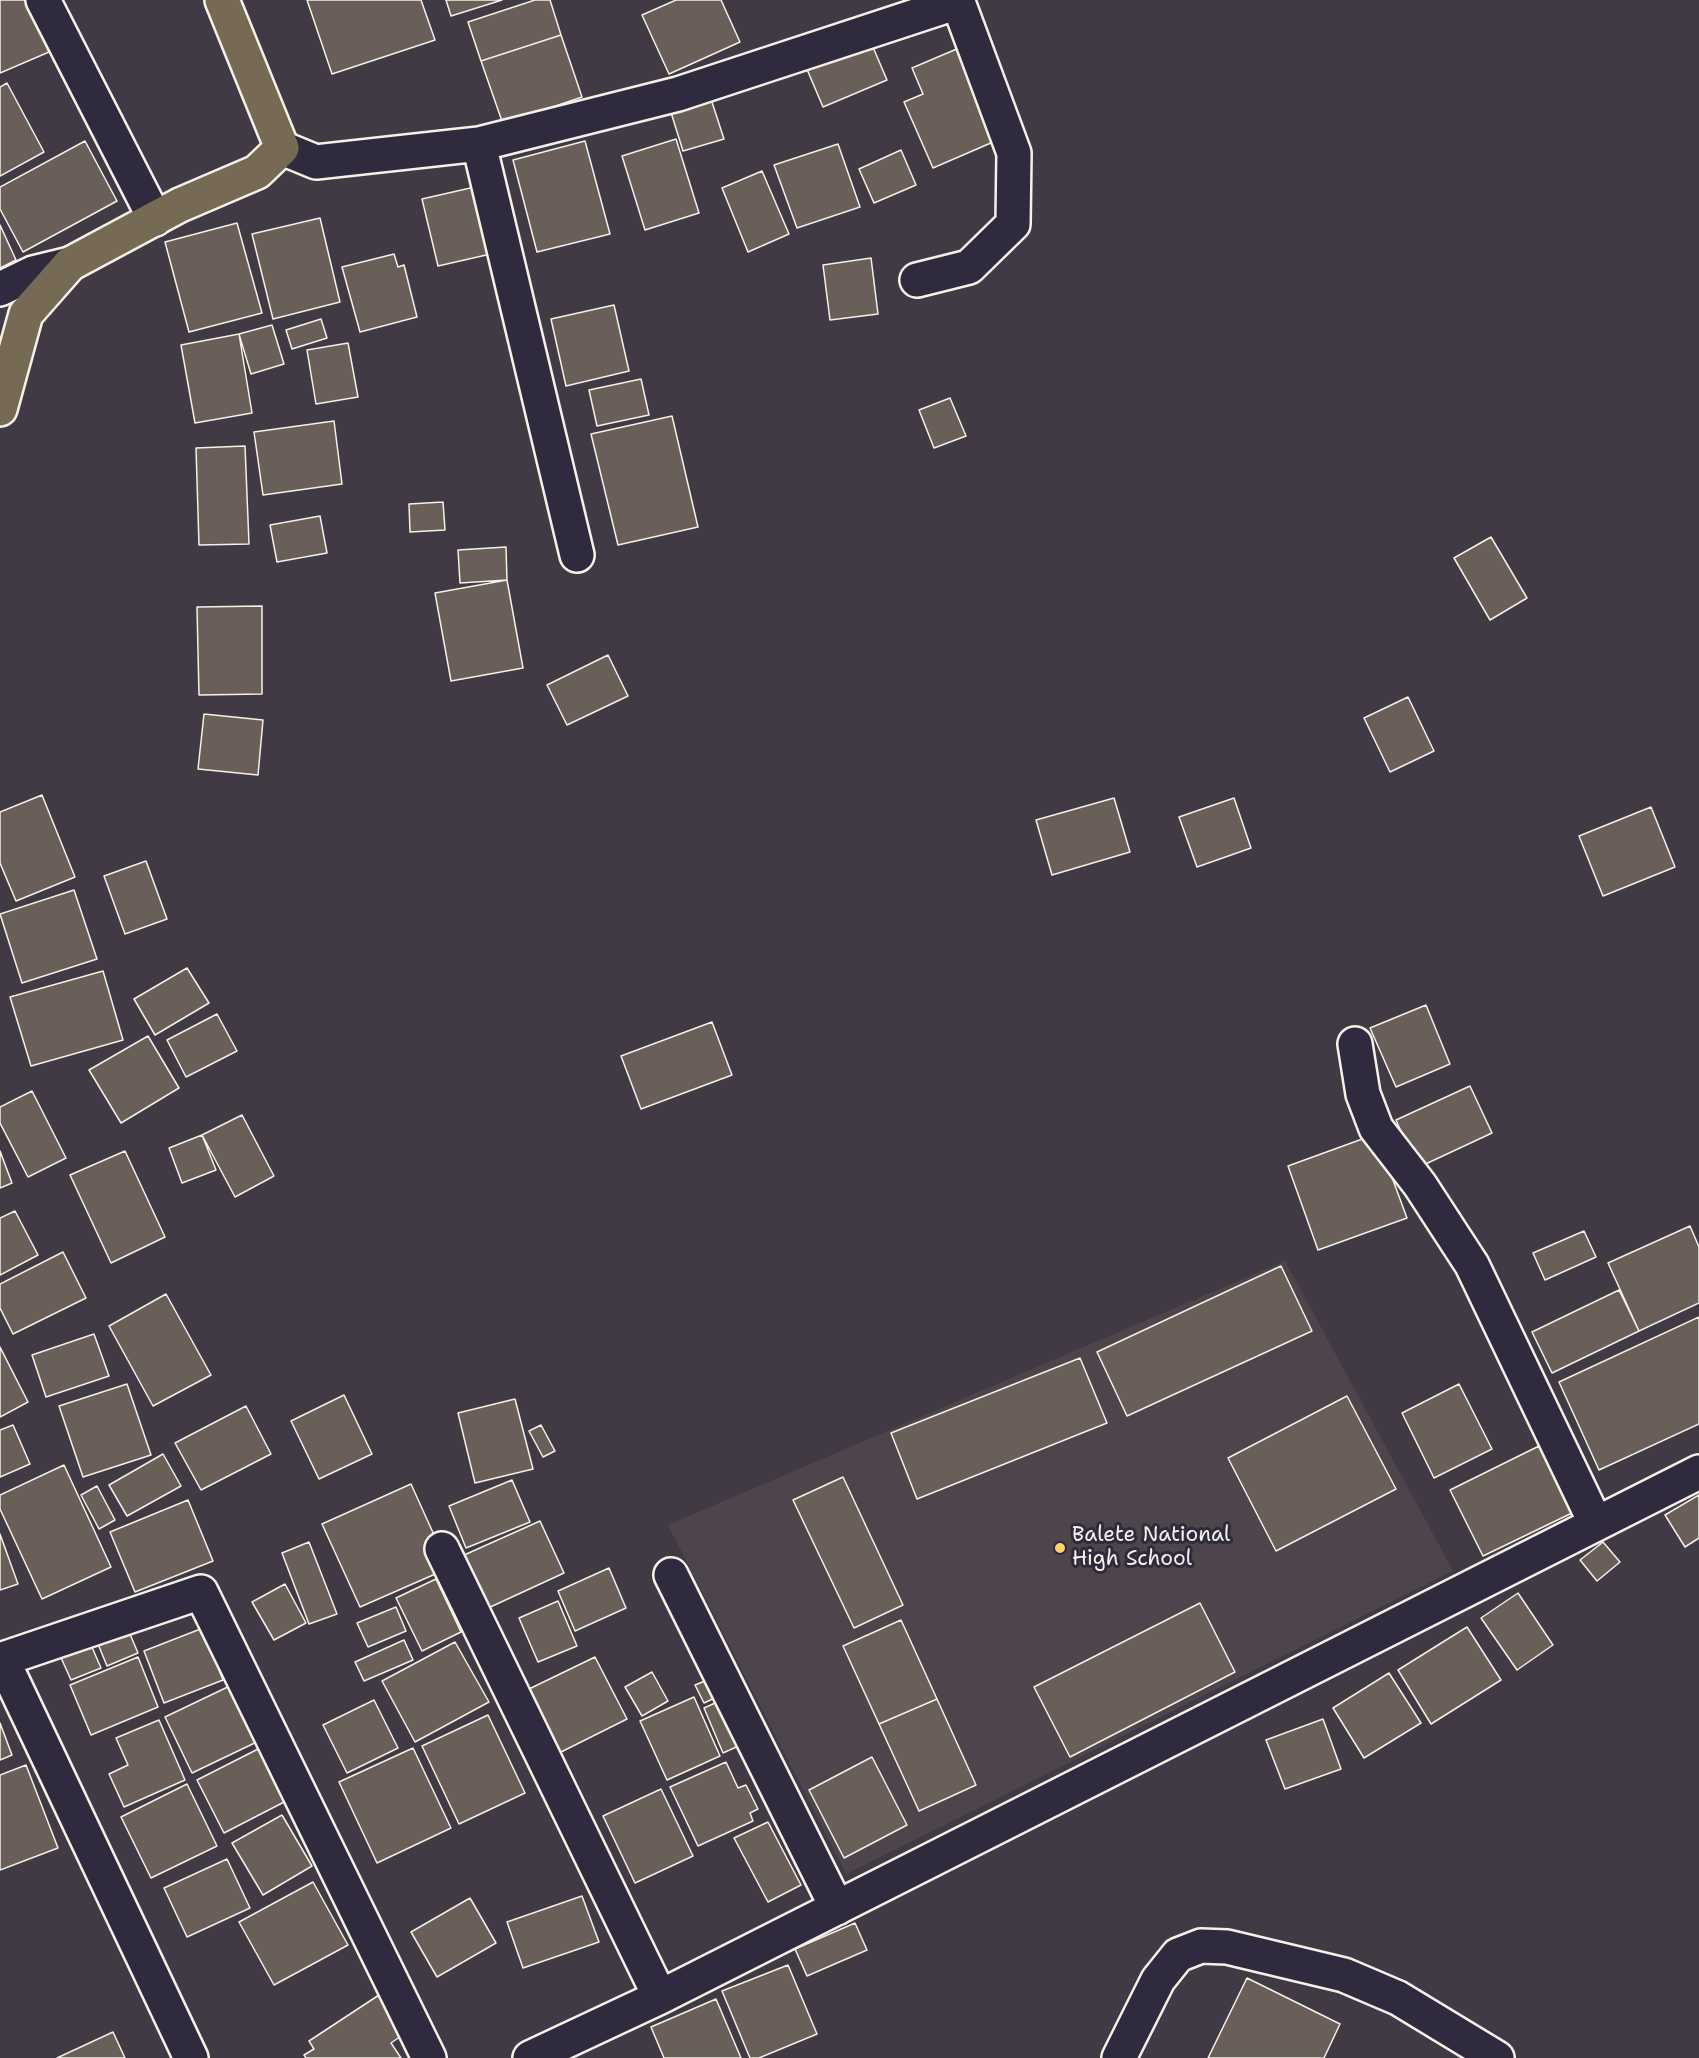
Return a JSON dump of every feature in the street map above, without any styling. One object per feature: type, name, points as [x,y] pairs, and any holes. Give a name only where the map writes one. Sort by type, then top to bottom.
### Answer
[{"type":"main road","points":[[0,410],[26,314],[70,264],[155,219],[257,172],[282,148],[222,0]]},
{"type":"street","points":[[43,0],[155,219]]},
{"type":"street","points":[[282,148],[316,162],[479,144],[678,94],[958,2],[1014,153],[1013,224],[969,267],[917,280]]},
{"type":"street","points":[[479,144],[577,555]]},
{"type":"street","points":[[0,289],[33,273],[70,264]]},
{"type":"street","points":[[1355,1044],[1363,1094],[1376,1128],[1420,1185],[1472,1265],[1596,1524]]},
{"type":"street","points":[[530,2058],[660,1997],[1699,1472]]},
{"type":"street","points":[[442,1549],[660,1997]]},
{"type":"street","points":[[671,1575],[837,1908]]},
{"type":"street","points":[[191,2058],[1,1660],[201,1592],[429,2058]]},
{"type":"street","points":[[1119,2058],[1158,1980],[1178,1955],[1201,1946],[1227,1947],[1344,1975],[1398,1998],[1497,2058]]},
{"type":"shaded area","name":"Balete National High School","points":[[1285,1261],[1453,1571],[846,1874],[668,1525]]},
{"type":"building","points":[[0,0],[26,0],[49,52],[0,73]]},
{"type":"building","points":[[307,0],[421,0],[435,40],[332,74]]},
{"type":"building","points":[[446,0],[502,0],[451,16]]},
{"type":"building","points":[[535,0],[550,0],[561,35],[481,61],[468,22]]},
{"type":"building","points":[[676,0],[721,0],[740,42],[669,74],[642,15]]},
{"type":"building","points":[[561,35],[582,97],[503,124],[481,61]]},
{"type":"building","points":[[870,40],[887,80],[823,107],[806,67]]},
{"type":"building","points":[[959,48],[1000,139],[933,168],[904,102],[923,94],[912,68]]},
{"type":"building","points":[[7,83],[44,152],[0,176],[0,87]]},
{"type":"building","points":[[709,93],[724,139],[683,151],[669,106]]},
{"type":"building","points":[[676,139],[699,213],[645,230],[622,156]]},
{"type":"building","points":[[85,141],[117,201],[23,252],[0,209],[0,187]]},
{"type":"building","points":[[585,141],[610,234],[537,252],[513,160]]},
{"type":"building","points":[[838,144],[860,207],[797,228],[774,165]]},
{"type":"building","points":[[901,150],[916,185],[874,203],[859,169]]},
{"type":"building","points":[[762,171],[789,234],[748,252],[722,188]]},
{"type":"building","points":[[479,186],[495,253],[438,266],[422,199]]},
{"type":"building","points":[[320,218],[340,302],[273,319],[252,234]]},
{"type":"building","points":[[237,223],[262,313],[189,332],[165,242]]},
{"type":"building","points":[[0,225],[16,260],[0,268]]},
{"type":"building","points":[[394,254],[398,267],[404,265],[417,317],[360,332],[342,267]]},
{"type":"building","points":[[871,258],[878,314],[830,320],[823,265]]},
{"type":"building","points":[[614,305],[629,371],[566,386],[551,319]]},
{"type":"building","points":[[321,319],[327,338],[292,349],[286,330]]},
{"type":"building","points":[[272,325],[284,364],[251,374],[239,334]]},
{"type":"building","points":[[239,334],[252,413],[195,423],[181,345]]},
{"type":"building","points":[[348,343],[358,397],[316,404],[307,350]]},
{"type":"building","points":[[641,379],[649,415],[597,426],[589,390]]},
{"type":"building","points":[[950,398],[966,436],[934,448],[919,410]]},
{"type":"building","points":[[672,416],[698,527],[618,545],[591,434]]},
{"type":"building","points":[[334,421],[342,484],[263,495],[254,432]]},
{"type":"building","points":[[245,446],[249,544],[199,545],[196,448]]},
{"type":"building","points":[[443,502],[445,530],[410,532],[409,504]]},
{"type":"building","points":[[320,516],[327,553],[277,562],[270,525]]},
{"type":"building","points":[[1491,537],[1527,598],[1490,620],[1454,558]]},
{"type":"building","points":[[506,547],[507,580],[460,583],[458,550]]},
{"type":"building","points":[[507,580],[523,668],[451,681],[435,593]]},
{"type":"building","points":[[262,606],[262,694],[199,695],[197,607]]},
{"type":"building","points":[[608,655],[628,696],[567,725],[547,685]]},
{"type":"building","points":[[1408,697],[1434,751],[1390,772],[1364,718]]},
{"type":"building","points":[[204,714],[263,720],[258,775],[198,769]]},
{"type":"building","points":[[42,795],[75,877],[16,901],[0,863],[0,812]]},
{"type":"building","points":[[1114,798],[1130,852],[1052,875],[1036,820]]},
{"type":"building","points":[[1234,798],[1251,848],[1197,867],[1179,817]]},
{"type":"building","points":[[1651,807],[1675,867],[1603,896],[1579,836]]},
{"type":"building","points":[[146,861],[167,919],[125,934],[104,876]]},
{"type":"building","points":[[74,890],[97,959],[22,983],[0,914]]},
{"type":"building","points":[[187,968],[209,1003],[155,1035],[134,999]]},
{"type":"building","points":[[103,971],[123,1040],[31,1066],[10,997]]},
{"type":"building","points":[[1426,1005],[1450,1064],[1396,1087],[1370,1028]]},
{"type":"building","points":[[217,1014],[237,1051],[186,1077],[167,1040]]},
{"type":"building","points":[[712,1022],[732,1075],[641,1109],[621,1056]]},
{"type":"building","points":[[148,1036],[179,1088],[121,1123],[89,1070]]},
{"type":"building","points":[[1470,1086],[1492,1133],[1417,1168],[1396,1120]]},
{"type":"building","points":[[32,1091],[66,1158],[28,1177],[0,1123],[0,1107]]},
{"type":"building","points":[[242,1115],[274,1176],[235,1197],[202,1135]]},
{"type":"building","points":[[1376,1134],[1407,1218],[1318,1250],[1288,1166]]},
{"type":"building","points":[[202,1135],[216,1170],[182,1183],[169,1148]]},
{"type":"building","points":[[0,1151],[12,1183],[0,1188]]},
{"type":"building","points":[[125,1151],[165,1237],[111,1263],[70,1175]]},
{"type":"building","points":[[15,1211],[38,1255],[0,1275],[0,1218]]},
{"type":"building","points":[[1690,1226],[1699,1247],[1699,1303],[1639,1331],[1608,1263]]},
{"type":"building","points":[[1584,1231],[1596,1257],[1545,1280],[1533,1253]]},
{"type":"building","points":[[63,1252],[86,1298],[13,1334],[0,1308],[0,1284]]},
{"type":"building","points":[[1281,1266],[1312,1331],[1127,1416],[1097,1352]]},
{"type":"building","points":[[1619,1290],[1639,1331],[1552,1373],[1532,1332]]},
{"type":"building","points":[[166,1294],[211,1375],[153,1406],[109,1326]]},
{"type":"building","points":[[1699,1317],[1699,1424],[1599,1470],[1559,1382]]},
{"type":"building","points":[[94,1334],[109,1376],[46,1397],[32,1355]]},
{"type":"building","points":[[0,1347],[28,1402],[0,1417]]},
{"type":"building","points":[[1080,1358],[1107,1423],[917,1499],[891,1433]]},
{"type":"building","points":[[127,1384],[151,1455],[83,1477],[59,1406]]},
{"type":"building","points":[[1459,1384],[1492,1449],[1434,1478],[1402,1413]]},
{"type":"building","points":[[344,1395],[372,1454],[319,1479],[291,1421]]},
{"type":"building","points":[[1347,1396],[1396,1489],[1276,1551],[1228,1458]]},
{"type":"building","points":[[515,1399],[533,1469],[475,1483],[458,1413]]},
{"type":"building","points":[[246,1406],[271,1454],[201,1490],[175,1443]]},
{"type":"building","points":[[13,1425],[30,1464],[0,1477],[0,1430]]},
{"type":"building","points":[[541,1425],[555,1451],[543,1457],[529,1431]]},
{"type":"building","points":[[1539,1446],[1572,1513],[1483,1556],[1450,1490]]},
{"type":"building","points":[[163,1454],[181,1486],[127,1516],[109,1485]]},
{"type":"building","points":[[64,1465],[111,1567],[42,1599],[0,1509],[0,1495]]},
{"type":"building","points":[[843,1477],[903,1605],[854,1628],[793,1500]]},
{"type":"building","points":[[512,1480],[530,1522],[466,1548],[449,1506]]},
{"type":"building","points":[[411,1484],[449,1568],[360,1607],[322,1524]]},
{"type":"building","points":[[97,1486],[115,1520],[99,1529],[81,1495]]},
{"type":"building","points":[[1699,1495],[1699,1538],[1685,1547],[1665,1515]]},
{"type":"building","points":[[188,1500],[213,1561],[135,1592],[110,1532]]},
{"type":"building","points":[[540,1521],[564,1573],[486,1609],[462,1556]]},
{"type":"building","points":[[0,1534],[18,1584],[0,1590]]},
{"type":"building","points":[[309,1542],[337,1614],[309,1624],[282,1553]]},
{"type":"building","points":[[1603,1542],[1620,1562],[1597,1581],[1580,1560]]},
{"type":"building","points":[[609,1568],[626,1608],[575,1631],[558,1591]]},
{"type":"building","points":[[436,1579],[461,1632],[422,1651],[396,1598]]},
{"type":"building","points":[[285,1584],[306,1623],[274,1640],[252,1602]]},
{"type":"building","points":[[1518,1593],[1553,1645],[1517,1670],[1481,1618]]},
{"type":"building","points":[[558,1601],[577,1646],[538,1662],[519,1618]]},
{"type":"building","points":[[1200,1603],[1235,1672],[1070,1757],[1034,1687]]},
{"type":"building","points":[[396,1607],[406,1631],[368,1647],[357,1623]]},
{"type":"building","points":[[901,1620],[937,1699],[879,1724],[843,1646]]},
{"type":"building","points":[[127,1627],[138,1653],[107,1666],[96,1639]]},
{"type":"building","points":[[1467,1627],[1501,1680],[1431,1724],[1398,1670]]},
{"type":"building","points":[[203,1628],[223,1680],[164,1703],[144,1651]]},
{"type":"building","points":[[88,1638],[101,1668],[71,1680],[58,1651]]},
{"type":"building","points":[[404,1640],[413,1660],[364,1681],[355,1662]]},
{"type":"building","points":[[455,1642],[489,1702],[415,1742],[382,1681]]},
{"type":"building","points":[[138,1657],[158,1707],[91,1735],[70,1685]]},
{"type":"building","points":[[595,1657],[627,1719],[559,1753],[527,1690]]},
{"type":"building","points":[[652,1672],[668,1701],[642,1716],[625,1687]]},
{"type":"building","points":[[1389,1673],[1421,1723],[1364,1758],[1333,1708]]},
{"type":"building","points":[[715,1677],[723,1694],[704,1703],[695,1685]]},
{"type":"building","points":[[236,1683],[263,1739],[192,1773],[165,1717]]},
{"type":"building","points":[[694,1697],[720,1756],[667,1780],[640,1721]]},
{"type":"building","points":[[724,1699],[743,1744],[723,1753],[704,1708]]},
{"type":"building","points":[[937,1699],[976,1785],[919,1811],[879,1724]]},
{"type":"building","points":[[374,1700],[398,1748],[347,1773],[323,1725]]},
{"type":"building","points":[[488,1715],[525,1793],[459,1824],[422,1746]]},
{"type":"building","points":[[1323,1719],[1341,1769],[1285,1789],[1266,1740]]},
{"type":"building","points":[[159,1720],[185,1780],[124,1807],[109,1774],[128,1765],[116,1738]]},
{"type":"building","points":[[0,1723],[12,1755],[0,1760]]},
{"type":"building","points":[[260,1748],[288,1800],[224,1833],[197,1780]]},
{"type":"building","points":[[413,1748],[451,1828],[377,1863],[339,1782]]},
{"type":"building","points":[[872,1757],[907,1825],[844,1858],[809,1790]]},
{"type":"building","points":[[726,1762],[738,1788],[746,1785],[758,1809],[750,1813],[753,1821],[698,1846],[670,1787]]},
{"type":"building","points":[[26,1765],[58,1848],[0,1870],[0,1775]]},
{"type":"building","points":[[187,1784],[217,1846],[151,1878],[121,1817]]},
{"type":"building","points":[[661,1789],[693,1856],[635,1883],[603,1816]]},
{"type":"building","points":[[282,1815],[312,1866],[263,1895],[232,1843]]},
{"type":"building","points":[[768,1822],[801,1885],[768,1902],[734,1838]]},
{"type":"building","points":[[227,1859],[250,1908],[187,1937],[164,1888]]},
{"type":"building","points":[[313,1882],[348,1945],[274,1985],[239,1922]]},
{"type":"building","points":[[582,1896],[599,1942],[523,1968],[507,1922]]},
{"type":"building","points":[[470,1898],[496,1943],[437,1977],[411,1932]]},
{"type":"building","points":[[855,1923],[867,1950],[807,1976],[795,1949]]},
{"type":"building","points":[[788,1965],[817,2034],[759,2058],[750,2058],[722,1991]]},
{"type":"building","points":[[1247,1978],[1340,2024],[1324,2058],[1208,2058]]},
{"type":"building","points":[[379,1995],[404,2034],[391,2043],[401,2058],[306,2058],[304,2055],[314,2049],[309,2041]]},
{"type":"building","points":[[716,1999],[741,2058],[664,2058],[651,2027]]},
{"type":"building","points":[[113,2032],[125,2058],[57,2058]]},
{"type":"place","name":"Balete National High School","points":[[1060,1548]]}]
